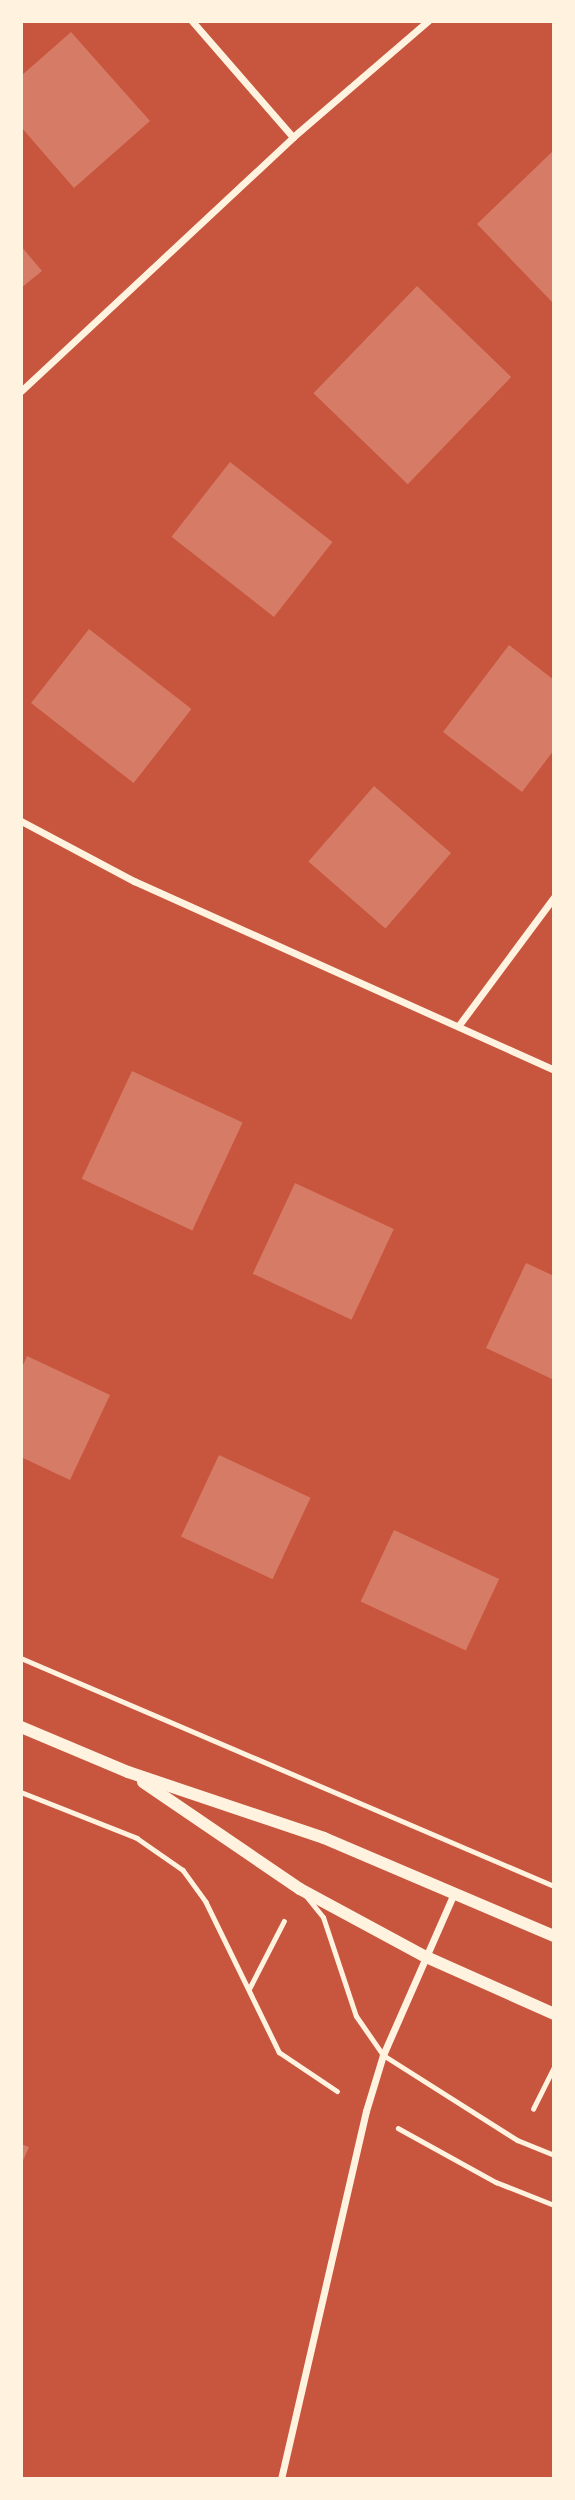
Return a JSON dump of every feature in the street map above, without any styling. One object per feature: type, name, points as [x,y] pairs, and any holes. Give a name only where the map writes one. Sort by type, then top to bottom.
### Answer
[{"type":"street","points":[[192,21],[293,137]]},
{"type":"street","points":[[21,391],[293,137],[428,21]]},
{"type":"street","points":[[21,821],[134,881],[459,1024],[554,1069]]},
{"type":"street","points":[[459,1024],[554,897]]},
{"type":"street","points":[[21,1727],[128,1772],[324,1838],[554,1936]]},
{"type":"street","points":[[128,1772],[300,1888],[424,1956],[554,2014]]},
{"type":"street","points":[[281,2479],[366,2111],[383,2055],[424,1956],[454,1894]]},
{"type":"lane","points":[[300,1888],[323,1917],[356,2015],[383,2055],[517,2140],[554,2154]]},
{"type":"path","points":[[21,1658],[554,1886]]},
{"type":"path","points":[[21,1792],[137,1838],[183,1870],[206,1902],[279,2052],[366,2111],[496,2182],[554,2205]]},
{"type":"building","points":[[71,32],[150,121],[74,188],[21,127],[21,76]]},
{"type":"building","points":[[554,150],[554,304],[477,224]]},
{"type":"building","points":[[21,246],[42,271],[21,288]]},
{"type":"building","points":[[417,286],[511,377],[408,484],[313,393]]},
{"type":"building","points":[[230,462],[332,542],[274,617],[172,537]]},
{"type":"building","points":[[89,629],[191,709],[134,783],[31,703]]},
{"type":"building","points":[[509,645],[554,680],[554,750],[522,792],[443,732]]},
{"type":"building","points":[[374,786],[451,853],[385,928],[308,861]]},
{"type":"building","points":[[132,1071],[243,1123],[192,1230],[82,1179]]},
{"type":"building","points":[[295,1183],[394,1229],[352,1320],[253,1274]]},
{"type":"building","points":[[526,1263],[554,1276],[554,1380],[486,1348]]},
{"type":"building","points":[[27,1356],[110,1395],[70,1480],[21,1457],[21,1370]]},
{"type":"building","points":[[219,1455],[311,1498],[273,1579],[181,1537]]},
{"type":"building","points":[[394,1530],[499,1579],[466,1651],[361,1602]]},
{"type":"building","points":[[21,2144],[29,2147],[21,2165]]}]
